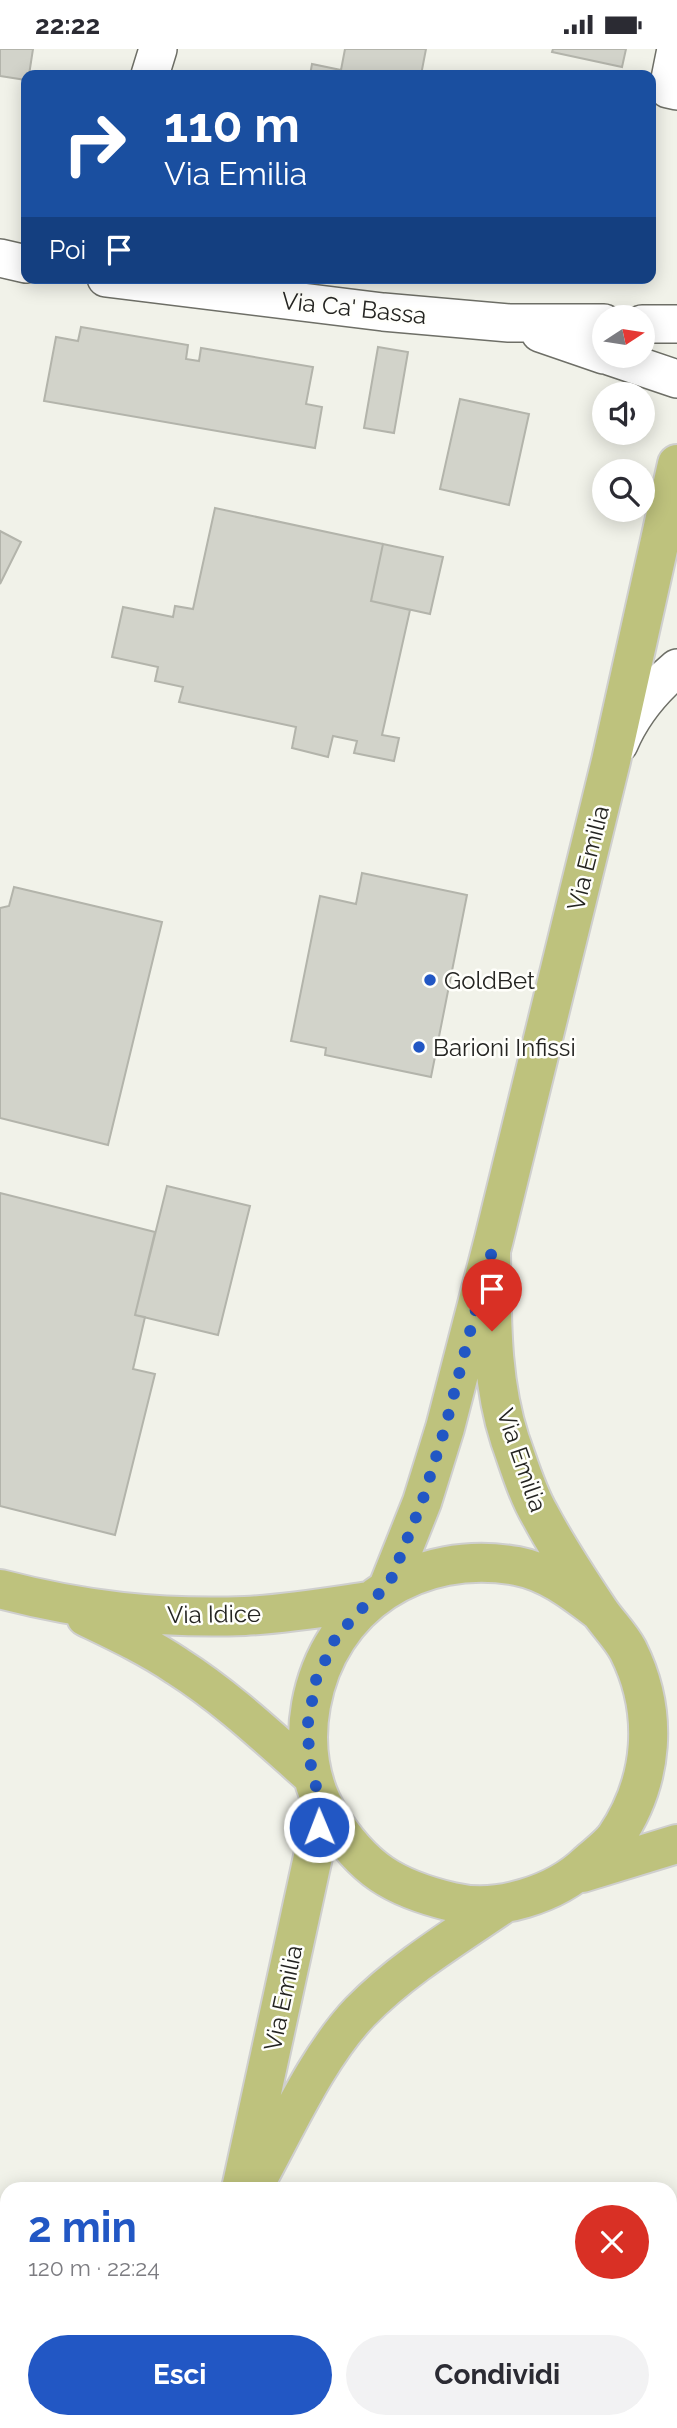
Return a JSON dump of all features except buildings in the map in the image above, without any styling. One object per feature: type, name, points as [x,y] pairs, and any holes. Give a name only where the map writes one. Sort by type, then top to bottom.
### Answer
[{"type":"main road","name":"Via Emilia","points":[[491,1251],[493,1358],[509,1437],[538,1514],[600,1612],[628,1649],[646,1696],[650,1747],[638,1795],[613,1840],[577,1874],[542,1893],[505,1903],[460,1904],[418,1894],[379,1873],[347,1843],[318,1791],[307,1728],[316,1680],[336,1637],[378,1594],[422,1502],[445,1428],[611,761],[667,554],[677,464]]},
{"type":"main road","name":"Via Emilia","points":[[378,1594],[430,1568],[475,1561],[521,1567],[564,1584],[600,1612]]},
{"type":"main road","name":"Via Idice","points":[[0,1589],[59,1604],[127,1614],[220,1616],[293,1612],[378,1594]]},
{"type":"main road","name":"Via Idice","points":[[59,1604],[121,1633],[178,1666],[240,1712],[318,1791]]},
{"type":"main road","points":[[628,1649],[677,1704]]},
{"type":"main road","name":"Via Emilia","points":[[242,2182],[318,1791]]},
{"type":"main road","points":[[577,1874],[677,1844]]},
{"type":"main road","name":"Via Emilia","points":[[256,2182],[315,2075],[360,2013],[420,1960],[505,1903]]},
{"type":"street","points":[[152,70],[158,49]]},
{"type":"street","points":[[676,49],[668,89],[677,91]]},
{"type":"street","points":[[0,258],[21,263]]},
{"type":"street","name":"Via Ca' Bassa","points":[[155,284],[383,312],[509,323],[592,323]]},
{"type":"street","points":[[509,323],[592,351]]},
{"type":"street","points":[[655,324],[677,324]]},
{"type":"street","points":[[644,368],[677,379]]},
{"type":"street","points":[[611,761],[624,731],[639,707],[657,685],[677,668]]},
{"type":"place","name":"GoldBet","points":[[430,980]]},
{"type":"place","name":"Barioni Infissi","points":[[419,1047]]},
{"type":"route","points":[[319,1827],[324,1807],[312,1776],[307,1728],[316,1680],[336,1637],[369,1601],[388,1587],[422,1502],[445,1428],[491,1251],[492,1331]]}]
